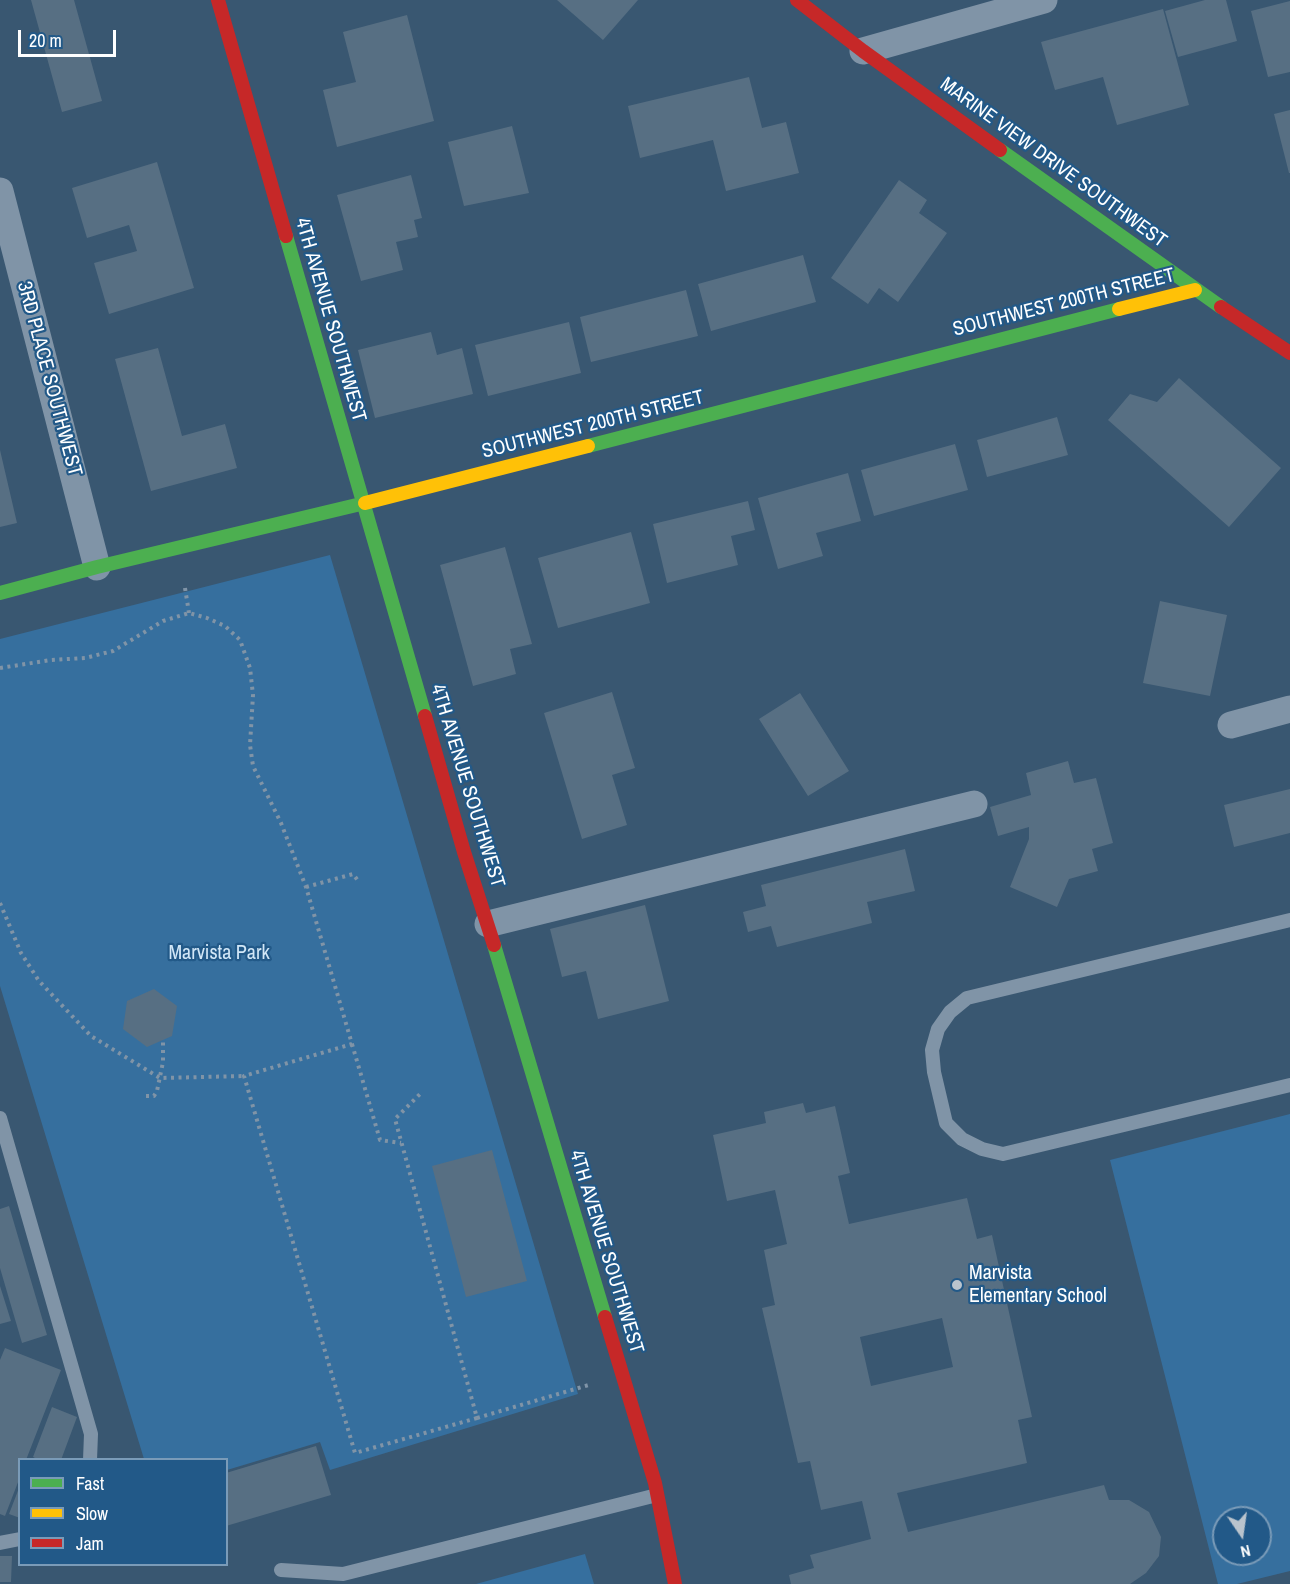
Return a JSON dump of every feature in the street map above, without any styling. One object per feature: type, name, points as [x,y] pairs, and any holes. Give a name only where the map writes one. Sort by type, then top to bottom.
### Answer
[{"type":"street","name":"4TH AVENUE SOUTHWEST","points":[[218,0],[464,852],[488,924],[657,1495],[674,1584]]},
{"type":"street","name":"MARINE VIEW DRIVE SOUTHWEST","points":[[796,0],[863,51],[1195,290],[1290,353]]},
{"type":"street","points":[[863,51],[1044,0]]},
{"type":"street","name":"3RD PLACE SOUTHWEST","points":[[0,191],[97,567]]},
{"type":"street","name":"SOUTHWEST 200TH STREET","points":[[0,593],[97,567],[363,504],[1195,290]]},
{"type":"street","points":[[1231,725],[1290,709]]},
{"type":"street","points":[[488,924],[974,804]]},
{"type":"lane","points":[[1290,920],[967,998],[950,1012],[938,1029],[932,1050],[946,1123],[962,1139],[982,1149],[1003,1154],[1290,1085]]},
{"type":"lane","points":[[0,1118],[91,1434],[90,1458]]},
{"type":"lane","points":[[281,1570],[343,1574],[657,1495]]},
{"type":"lane","points":[[0,1543],[18,1539]]},
{"type":"path","points":[[185,588],[189,613]]},
{"type":"path","points":[[0,668],[51,660],[86,658],[113,651],[163,621],[189,613],[225,626],[240,640],[250,668],[253,695],[249,745],[253,766],[286,834],[306,887],[380,1140],[401,1143]]},
{"type":"path","points":[[306,887],[352,874],[359,882]]},
{"type":"path","points":[[0,903],[21,953],[39,981],[62,1007],[91,1036],[160,1078],[244,1076],[351,1044]]},
{"type":"path","points":[[146,1096],[154,1096],[157,1091],[163,1062],[162,1040]]},
{"type":"path","points":[[244,1076],[355,1453],[622,1375]]},
{"type":"path","points":[[420,1094],[395,1119],[477,1418]]},
{"type":"green space","name":"Marvista Park","points":[[330,555],[578,1394],[330,1470],[320,1442],[228,1470],[228,1458],[144,1458],[0,986],[0,639]]},
{"type":"green space","points":[[1290,1114],[1290,1571],[1237,1584],[1218,1584],[1213,1566],[1272,1566],[1272,1506],[1212,1506],[1212,1560],[1110,1160]]},
{"type":"green space","points":[[585,1554],[594,1584],[476,1584]]},
{"type":"building","points":[[31,0],[74,0],[102,101],[62,112]]},
{"type":"building","points":[[557,0],[638,0],[603,40]]},
{"type":"building","points":[[1205,0],[1226,0],[1237,41],[1178,57],[1165,11]]},
{"type":"building","points":[[1290,1],[1290,72],[1268,77],[1251,11]]},
{"type":"building","points":[[1163,9],[1189,105],[1117,125],[1103,77],[1055,90],[1041,42]]},
{"type":"building","points":[[407,15],[434,121],[337,147],[323,90],[356,82],[343,32]]},
{"type":"building","points":[[749,77],[762,128],[786,122],[799,173],[726,191],[713,140],[640,158],[628,106]]},
{"type":"building","points":[[1290,110],[1290,173],[1289,173],[1274,114]]},
{"type":"building","points":[[512,126],[529,193],[464,206],[448,142]]},
{"type":"building","points":[[157,162],[194,288],[109,314],[94,263],[137,251],[129,225],[87,238],[72,188]]},
{"type":"building","points":[[411,175],[422,218],[414,220],[418,237],[396,242],[403,270],[361,281],[337,195]]},
{"type":"building","points":[[899,180],[927,200],[919,213],[947,233],[898,302],[879,288],[868,304],[831,278]]},
{"type":"building","points":[[803,255],[816,302],[711,331],[698,284]]},
{"type":"building","points":[[686,290],[698,336],[591,362],[580,317]]},
{"type":"building","points":[[569,322],[581,373],[488,396],[475,345]]},
{"type":"building","points":[[431,332],[437,355],[462,348],[473,394],[375,418],[358,350]]},
{"type":"building","points":[[158,348],[182,436],[225,424],[237,468],[151,491],[115,359]]},
{"type":"building","points":[[1179,378],[1281,468],[1229,527],[1108,420],[1130,394],[1157,402]]},
{"type":"building","points":[[1057,417],[1068,455],[987,477],[977,440]]},
{"type":"building","points":[[955,444],[968,490],[874,516],[861,470]]},
{"type":"building","points":[[0,450],[17,523],[0,527]]},
{"type":"building","points":[[848,473],[861,521],[816,533],[823,556],[778,569],[758,498]]},
{"type":"building","points":[[748,501],[755,530],[731,536],[738,565],[667,583],[653,524]]},
{"type":"building","points":[[631,532],[650,603],[558,628],[538,558]]},
{"type":"building","points":[[505,547],[532,644],[510,649],[516,674],[473,686],[440,565]]},
{"type":"building","points":[[1160,601],[1227,615],[1210,696],[1143,683]]},
{"type":"building","points":[[612,692],[635,768],[612,775],[627,825],[582,839],[544,713]]},
{"type":"building","points":[[800,693],[849,771],[808,796],[759,719]]},
{"type":"building","points":[[1068,761],[1074,783],[1096,778],[1113,843],[1092,849],[1098,871],[1069,879],[1057,907],[1010,887],[1029,839],[1029,827],[998,836],[990,807],[1031,795],[1026,773]]},
{"type":"building","points":[[1290,789],[1290,833],[1234,847],[1224,805]]},
{"type":"building","points":[[905,849],[915,891],[867,902],[872,923],[777,947],[771,926],[748,932],[743,912],[766,906],[761,885]]},
{"type":"building","points":[[645,905],[669,1001],[598,1019],[586,971],[562,977],[550,929]]},
{"type":"building","points":[[154,989],[177,1006],[172,1036],[147,1047],[123,1029],[127,1001]]},
{"type":"building","points":[[803,1103],[806,1113],[835,1106],[850,1173],[838,1176],[849,1224],[967,1198],[977,1239],[992,1235],[1032,1417],[1018,1420],[1027,1463],[897,1493],[908,1532],[1104,1485],[1109,1500],[1129,1500],[1149,1512],[1161,1537],[1159,1556],[1146,1573],[1130,1584],[791,1584],[789,1575],[814,1568],[810,1555],[871,1539],[862,1501],[821,1510],[810,1461],[798,1463],[762,1308],[775,1305],[764,1250],[787,1244],[775,1190],[727,1201],[713,1135],[766,1123],[764,1112]],"holes":[[[942,1318],[953,1367],[871,1386],[860,1337]]]},
{"type":"building","points":[[492,1150],[527,1281],[466,1297],[432,1166]]},
{"type":"building","points":[[9,1206],[47,1335],[22,1343],[0,1268],[0,1209]]},
{"type":"building","points":[[0,1286],[11,1321],[0,1324]]},
{"type":"building","points":[[5,1348],[61,1370],[27,1458],[18,1458],[18,1482],[5,1516],[0,1514],[0,1360]]},
{"type":"building","points":[[52,1407],[77,1417],[62,1458],[33,1457]]},
{"type":"building","points":[[316,1446],[331,1495],[228,1525],[228,1472]]},
{"type":"building","points":[[18,1491],[18,1517],[9,1514]]},
{"type":"building","points":[[0,1556],[12,1556],[11,1582],[0,1582]]},
{"type":"traffic: fast","points":[[1000,150],[1221,307]]},
{"type":"traffic: fast","points":[[286,236],[425,716]]},
{"type":"traffic: fast","points":[[588,446],[1119,309]]},
{"type":"traffic: fast","points":[[0,593],[97,567],[365,503]]},
{"type":"traffic: fast","points":[[494,945],[605,1317]]},
{"type":"traffic: slow","points":[[1119,309],[1195,290]]},
{"type":"traffic: slow","points":[[365,503],[588,446]]},
{"type":"traffic: jam","points":[[218,0],[286,236]]},
{"type":"traffic: jam","points":[[797,0],[1000,150]]},
{"type":"traffic: jam","points":[[1221,307],[1290,353]]},
{"type":"traffic: jam","points":[[425,716],[464,852],[494,945]]},
{"type":"traffic: jam","points":[[605,1317],[655,1483],[675,1584]]},
{"type":"place","name":"Marvista Elementary School","points":[[957,1285]]}]
